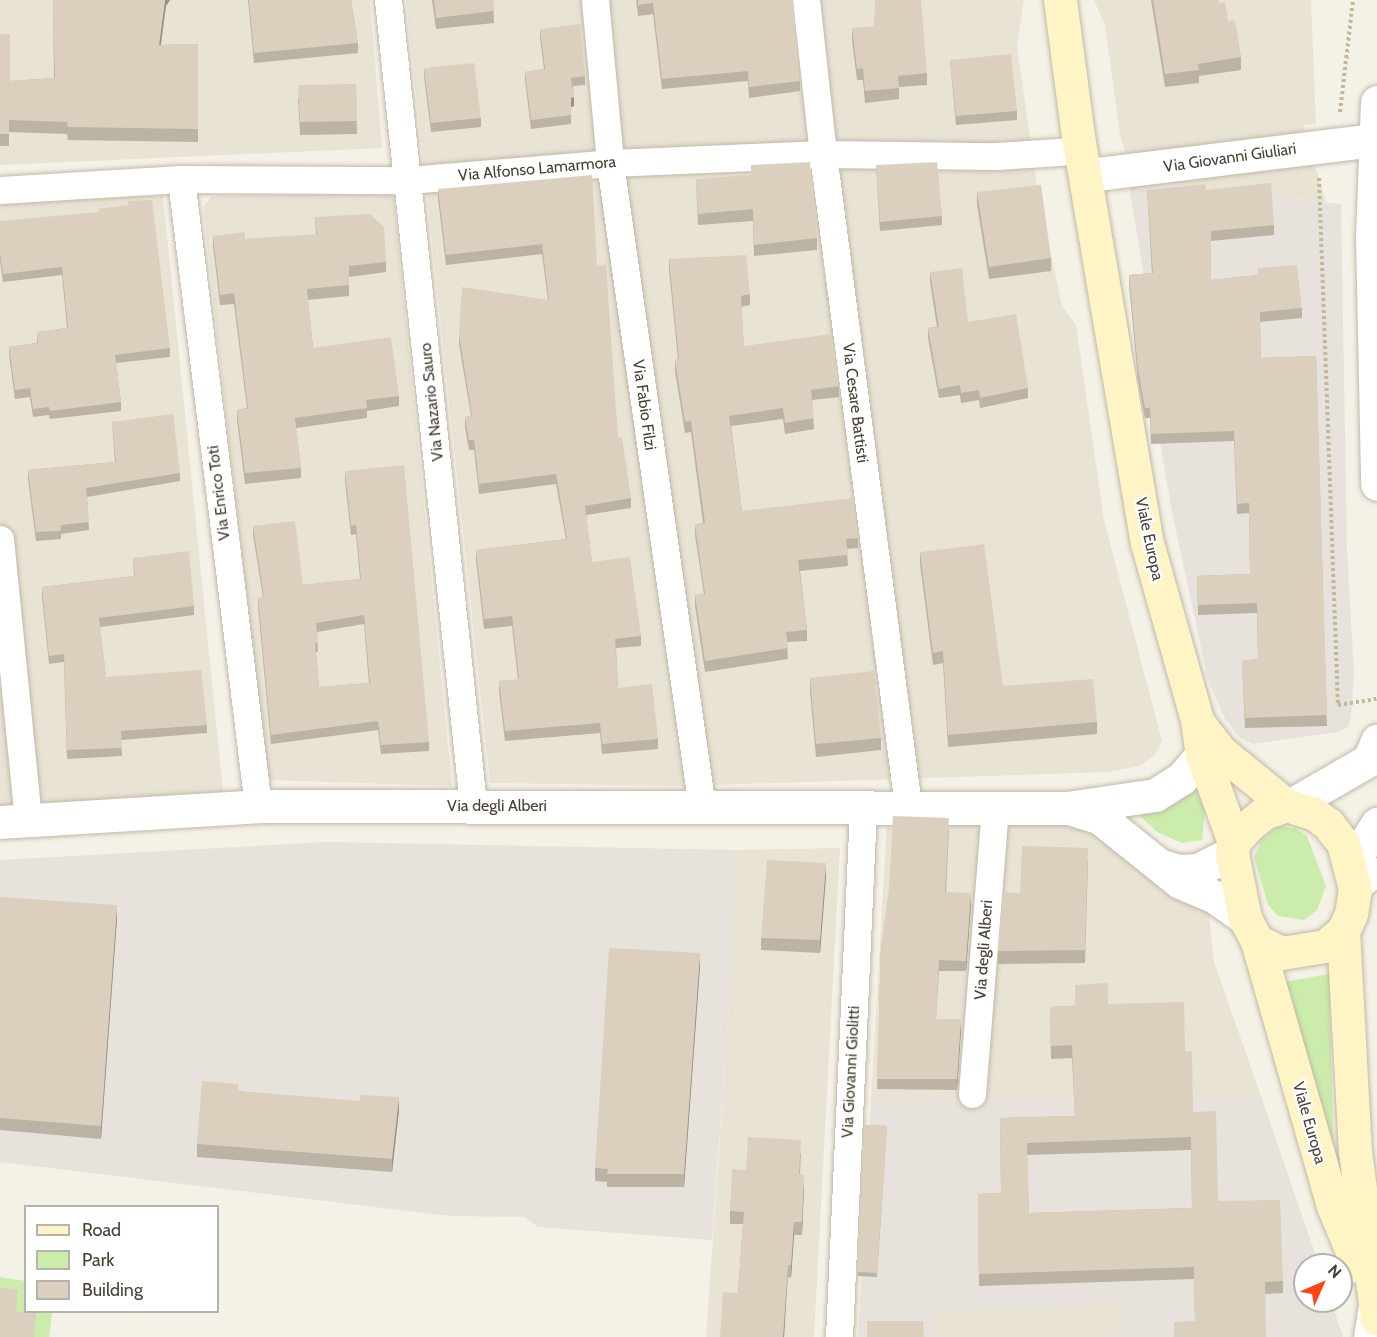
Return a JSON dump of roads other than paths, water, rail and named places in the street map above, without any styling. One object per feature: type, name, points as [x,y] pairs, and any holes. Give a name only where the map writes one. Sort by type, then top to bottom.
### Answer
[{"type":"main road","name":"Viale Europa","points":[[1059,0],[1080,163],[1116,354],[1147,543],[1197,720],[1202,754],[1233,848],[1251,929],[1333,1206],[1375,1310]]},
{"type":"main road","name":"Viale Europa","points":[[1197,720],[1221,752],[1289,805],[1313,813],[1328,824],[1361,875]]},
{"type":"main road","points":[[1233,848],[1264,813],[1289,805]]},
{"type":"main road","points":[[1251,929],[1282,953],[1306,951],[1325,946],[1343,931],[1352,914],[1361,875]]},
{"type":"main road","points":[[1343,931],[1355,1151],[1375,1310]]},
{"type":"street","name":"Via Nazario Sauro","points":[[388,0],[409,180],[473,805]]},
{"type":"street","name":"Via Fabio Filzi","points":[[595,0],[610,163],[702,808]]},
{"type":"street","name":"Via Cesare Battisti","points":[[806,0],[823,154],[908,806]]},
{"type":"street","points":[[1377,102],[1373,140],[1377,484]]},
{"type":"street","name":"Via Giovanni Giuliari","points":[[1080,163],[1373,140]]},
{"type":"street","name":"Via Alfonso Lamarmora","points":[[0,190],[181,179],[409,180],[610,163],[823,154],[997,156],[1080,163]]},
{"type":"street","name":"Via Enrico Toti","points":[[181,179],[258,806]]},
{"type":"street","points":[[0,539],[14,821]]},
{"type":"street","points":[[1289,805],[1369,760],[1377,741]]},
{"type":"street","name":"Via degli Alberi","points":[[14,821],[258,806],[473,805],[702,808],[995,806],[1067,808],[1155,795],[1182,778],[1202,754]]},
{"type":"street","name":"Via degli Alberi","points":[[972,1094],[995,806]]},
{"type":"street","name":"Via Giovanni Giolitti","points":[[839,1337],[863,808]]},
{"type":"street","name":"Via degli Alberi","points":[[1067,808],[1099,817],[1157,864],[1251,929]]},
{"type":"street","points":[[1361,875],[1377,824]]},
{"type":"street","name":"Via degli Alberi","points":[[1157,864],[1180,871],[1198,870],[1233,848]]},
{"type":"street","points":[[1367,1337],[1375,1310]]}]
